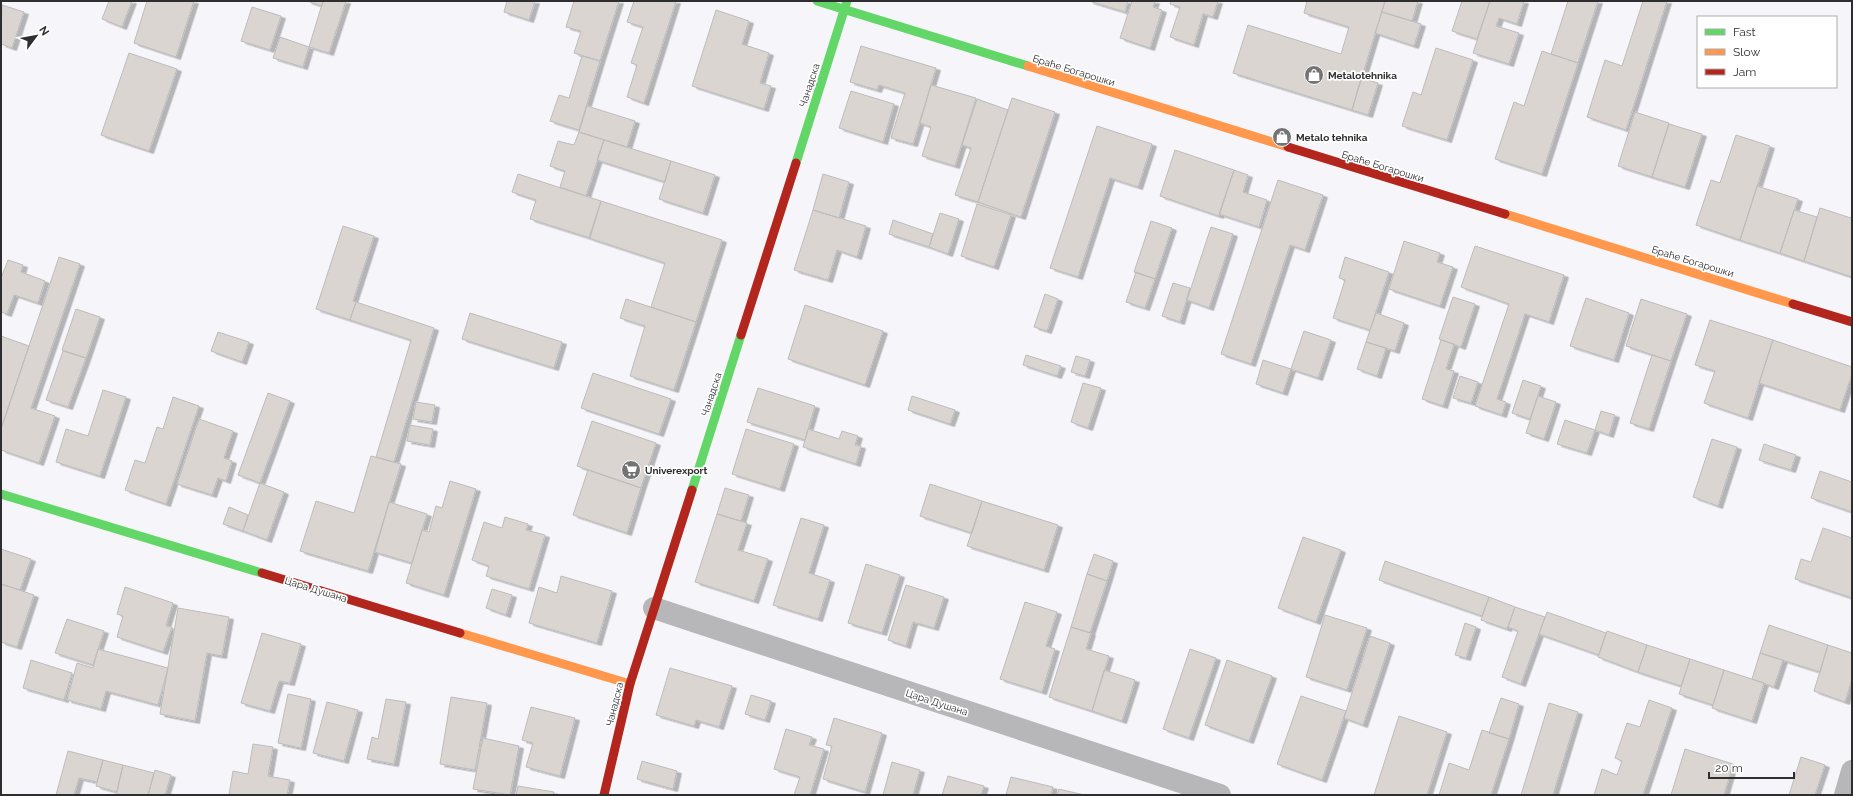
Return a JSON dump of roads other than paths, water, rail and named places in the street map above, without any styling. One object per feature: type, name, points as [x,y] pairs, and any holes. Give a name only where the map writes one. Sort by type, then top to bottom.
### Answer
[{"type":"street","name":"Браће Богарошки","points":[[817,1],[845,6],[1852,322]]},
{"type":"street","name":"Чанадска","points":[[604,795],[630,684],[845,6]]},
{"type":"street","name":"Цара Душана","points":[[1,494],[630,684]]},
{"type":"street","name":"Цара Душана","points":[[654,608],[1220,795]]},
{"type":"street","points":[[1845,795],[1852,771]]},
{"type":"place","name":"Metalotehnika","points":[[1314,75]]},
{"type":"place","name":"Metalo tehnika","points":[[1282,137]]},
{"type":"place","name":"Univerexport","points":[[631,470]]}]
